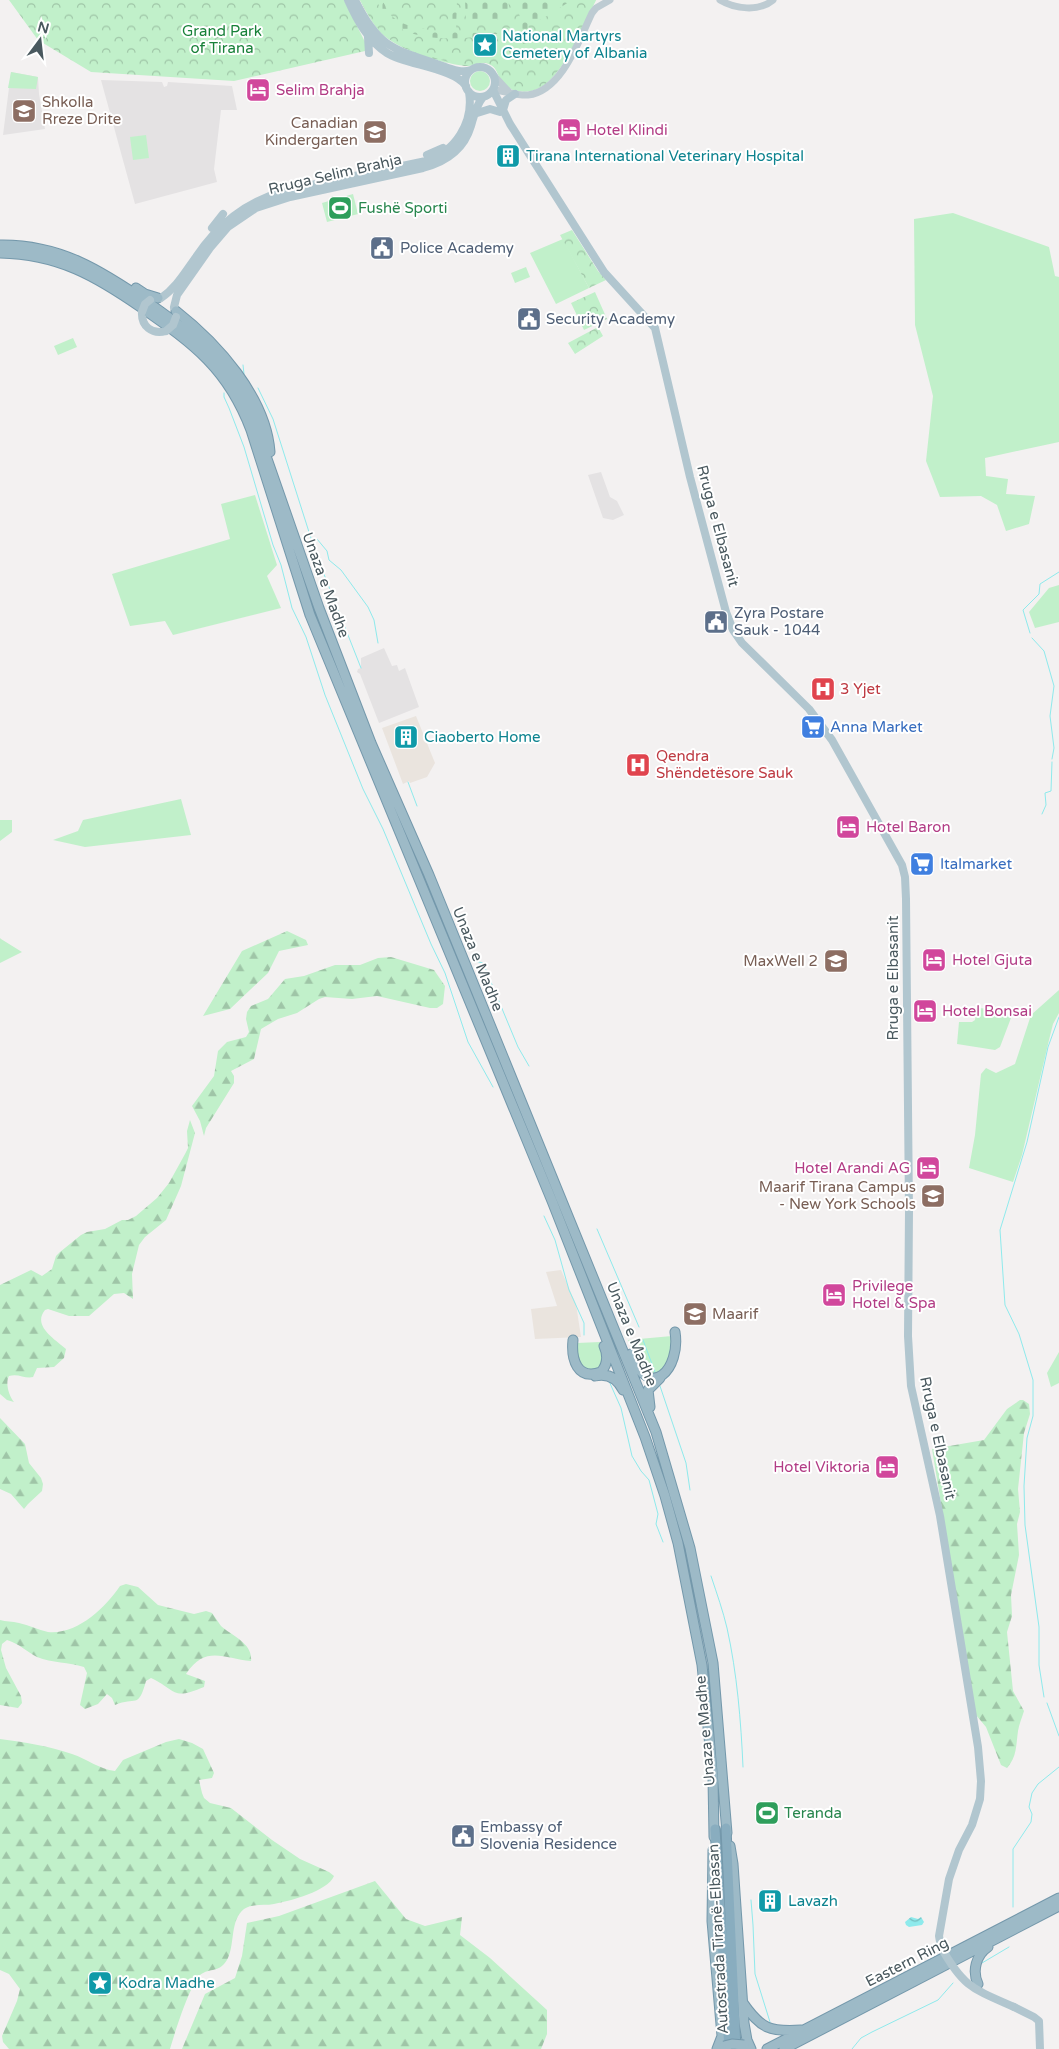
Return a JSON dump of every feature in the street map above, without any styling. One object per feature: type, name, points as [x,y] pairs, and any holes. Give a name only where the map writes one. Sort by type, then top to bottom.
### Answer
[{"type":"highway","points":[[1,247],[24,243],[81,256],[116,274],[145,294],[156,299]]},
{"type":"highway","name":"Unaza e Madhe","points":[[1,247],[71,266],[106,283],[177,332],[198,349],[217,369],[233,392],[247,420],[310,615],[582,1274],[646,1437],[676,1534],[702,1665],[715,1829]]},
{"type":"highway","name":"Unaza e Madhe","points":[[1,247],[43,249],[86,264],[110,277],[195,337],[221,363],[240,389],[253,415],[316,602],[371,743],[429,875],[656,1432],[690,1548],[713,1664],[726,1828],[733,1864],[746,2048]]},
{"type":"highway","points":[[45,258],[108,290],[142,313]]},
{"type":"highway","points":[[175,312],[219,351],[245,386],[268,438],[270,464]]},
{"type":"highway","points":[[164,331],[184,342],[206,362],[221,381],[254,442]]},
{"type":"highway","points":[[592,1271],[602,1286],[634,1362],[641,1374],[654,1378],[667,1370],[676,1350],[677,1332],[677,1354],[670,1370],[648,1390],[656,1432]]},
{"type":"highway","points":[[582,1274],[583,1291],[606,1351],[607,1362],[603,1370],[588,1374],[576,1366],[570,1341],[571,1362],[577,1372],[588,1377],[606,1375],[618,1382],[646,1437]]},
{"type":"highway","name":"Autostrada Tiranë-Elbasan","points":[[726,1828],[746,2048]]},
{"type":"highway","name":"Autostrada Tiranë-Elbasan","points":[[715,1829],[722,2048]]},
{"type":"highway","name":"Eastern Ring","points":[[766,2049],[1059,1898]]},
{"type":"highway","name":"Eastern Ring","points":[[784,2049],[1059,1906]]},
{"type":"highway","points":[[978,1984],[975,1974],[980,1956],[991,1946],[1034,1923],[1044,1914]]},
{"type":"highway","points":[[742,2002],[752,2016],[764,2026],[780,2032],[804,2030]]},
{"type":"highway","points":[[722,2048],[732,2044],[746,2048]]},
{"type":"main road","points":[[348,0],[368,35],[389,54],[454,76],[475,96],[484,97],[493,90],[495,77]]},
{"type":"main road","points":[[355,0],[372,30],[393,49],[456,70],[471,70],[477,67],[485,67],[512,93]]},
{"type":"main road","points":[[493,90],[527,95],[537,92],[554,81],[567,63],[592,13],[596,8],[610,0]]},
{"type":"main road","points":[[720,0],[730,5],[744,8],[759,6],[773,0]]},
{"type":"main road","points":[[368,35],[370,53]]},
{"type":"main road","points":[[467,89],[466,78],[471,70]]},
{"type":"main road","name":"Rruga Selim Brahja","points":[[156,299],[176,285],[202,248],[231,216],[267,196],[436,158],[449,149],[460,135],[469,110],[467,89]]},
{"type":"main road","name":"Rruga e Elbasanit","points":[[493,90],[503,113],[604,272],[655,328],[690,477],[726,612],[733,630],[742,643],[809,709],[825,728],[874,814],[904,872],[906,899],[909,1211],[908,1336],[910,1386],[940,1516],[978,1747],[981,1781],[978,1808],[959,1850],[949,1879],[940,1944],[956,1973],[967,1984],[1039,2021],[1040,2049]]},
{"type":"main road","points":[[474,114],[492,108],[503,113],[506,100],[512,93]]},
{"type":"main road","name":"Rruga Selim Brahja","points":[[175,312],[177,295],[210,248],[224,231],[240,218],[274,201],[439,163],[459,149],[468,135],[478,104],[484,97]]},
{"type":"main road","name":"Rruga e Elbasanit","points":[[484,97],[503,113]]},
{"type":"main road","points":[[427,154],[438,151],[460,135]]},
{"type":"main road","points":[[202,248],[207,234],[223,214]]},
{"type":"main road","points":[[156,299],[169,301],[175,312],[172,326],[164,331],[154,332],[143,322],[142,313],[145,304],[156,299]]},
{"type":"shaded area","name":"Shkolla Rreze Drite","points":[[11,72],[38,77],[45,129],[3,135]]},
{"type":"shaded area","points":[[101,80],[162,82],[164,87],[167,86],[168,82],[232,86],[237,110],[221,110],[214,169],[217,182],[135,204]]},
{"type":"shaded area","points":[[601,472],[610,497],[617,501],[624,515],[613,520],[603,518],[588,475]]},
{"type":"shaded area","points":[[384,648],[392,666],[397,665],[399,671],[405,668],[419,707],[379,723],[360,674],[357,672],[361,668],[361,658]]},
{"type":"shaded area","points":[[416,716],[435,763],[427,777],[403,784],[382,728]]},
{"type":"shaded area","points":[[561,1270],[576,1304],[581,1337],[535,1339],[531,1309],[557,1306],[546,1272]]},
{"type":"green space","name":"Grand Park of Tirana","points":[[9,0],[344,0],[366,44],[365,51],[234,81],[91,72],[38,40]]},
{"type":"green space","name":"National Martyrs Cemetery of Albania","points":[[360,0],[596,0],[564,61],[548,82],[537,88],[513,90],[503,83],[495,68],[487,63],[465,66],[432,59],[408,50],[388,39],[372,21]]},
{"type":"green space","points":[[360,0],[377,0],[385,16],[398,27],[415,34],[435,38],[455,38],[476,37],[511,31],[516,46],[533,41],[528,25],[547,16],[572,0],[596,0],[571,51],[555,75],[535,90],[525,92],[507,87],[490,64],[455,64],[415,52],[395,42],[379,30]]},
{"type":"green space","points":[[383,0],[452,0],[448,31],[434,31],[405,24],[393,18],[385,7]]},
{"type":"green space","points":[[457,0],[465,0],[466,22],[511,18],[508,0],[516,0],[521,22],[499,31],[482,33],[458,32],[456,29]]},
{"type":"green space","points":[[480,71],[487,74],[490,81],[487,88],[480,91],[473,88],[470,81],[473,74]]},
{"type":"green space","points":[[11,72],[38,77],[36,89],[8,88]]},
{"type":"green space","points":[[146,135],[149,158],[133,160],[130,137]]},
{"type":"green space","name":"Fushë Sporti","points":[[353,194],[358,214],[327,222],[322,203]]},
{"type":"green space","points":[[953,213],[1049,247],[1055,276],[1059,277],[1059,442],[985,458],[986,476],[1008,479],[1006,494],[1035,496],[1029,524],[1006,531],[997,505],[981,496],[940,497],[926,461],[933,396],[915,325],[914,219]]},
{"type":"green space","points":[[572,230],[598,271],[606,280],[589,288],[560,235]]},
{"type":"green space","points":[[563,239],[589,288],[556,304],[530,253]]},
{"type":"green space","points":[[526,267],[530,277],[515,283],[511,273]]},
{"type":"green space","points":[[595,292],[607,319],[584,330],[571,303]]},
{"type":"green space","points":[[598,327],[603,336],[575,354],[568,343]]},
{"type":"green space","points":[[73,338],[77,347],[58,355],[54,346]]},
{"type":"green space","points":[[255,495],[277,565],[267,576],[281,608],[173,635],[165,621],[130,626],[112,574],[230,539],[221,504]]},
{"type":"green space","points":[[1059,585],[1059,622],[1035,628],[1029,612],[1049,588]]},
{"type":"green space","points":[[181,799],[191,835],[85,847],[53,840],[78,831],[83,820]]},
{"type":"green space","points":[[0,820],[12,820],[12,832],[0,841]]},
{"type":"green space","points":[[287,931],[306,940],[308,945],[279,951],[268,973],[230,1009],[203,1016],[242,951]]},
{"type":"green space","points":[[1,939],[22,952],[0,963]]},
{"type":"green space","points":[[391,957],[434,970],[445,986],[443,1004],[437,1008],[430,1008],[377,996],[352,999],[325,997],[297,1013],[278,1019],[261,1029],[254,1059],[231,1071],[234,1076],[234,1083],[206,1128],[204,1136],[200,1121],[192,1106],[214,1076],[218,1051],[227,1042],[246,1037],[249,1032],[246,1019],[247,1012],[251,1006],[268,999],[285,979],[304,976],[335,965],[360,965],[378,958]]},
{"type":"green space","points":[[1059,990],[1059,1013],[1053,1024],[1022,1155],[1013,1182],[969,1168],[975,1135],[981,1074],[986,1068],[996,1073],[1015,1064],[1031,1015]]},
{"type":"green space","points":[[977,1008],[1014,1010],[1000,1047],[995,1050],[957,1044],[959,1022],[972,1022],[975,1020]]},
{"type":"green space","points":[[190,1120],[195,1133],[181,1186],[166,1220],[145,1237],[139,1245],[132,1274],[133,1299],[124,1293],[114,1294],[89,1316],[69,1316],[48,1309],[45,1310],[41,1321],[43,1327],[46,1332],[66,1349],[64,1358],[54,1367],[37,1368],[33,1377],[9,1376],[7,1382],[8,1389],[14,1402],[7,1400],[0,1394],[0,1285],[31,1270],[42,1276],[52,1269],[56,1256],[81,1235],[105,1229],[122,1220],[128,1220],[136,1216],[157,1198],[169,1183],[188,1148],[187,1131]]},
{"type":"green space","points":[[672,1336],[674,1339],[665,1370],[652,1376],[640,1368],[628,1340]]},
{"type":"green space","points":[[600,1342],[605,1357],[599,1370],[580,1368],[577,1343]]},
{"type":"green space","points":[[1059,1352],[1059,1383],[1051,1387],[1047,1373]]},
{"type":"green space","points":[[1020,1400],[1029,1404],[1030,1414],[1024,1433],[1018,1489],[1020,1512],[1017,1524],[1019,1555],[1011,1595],[1012,1616],[1007,1632],[1013,1691],[1024,1711],[1018,1728],[1014,1755],[1007,1768],[1001,1765],[986,1727],[976,1715],[932,1449],[984,1440],[1007,1409]]},
{"type":"green space","points":[[0,1418],[25,1444],[29,1463],[41,1478],[43,1484],[42,1491],[24,1509],[11,1494],[0,1489]]},
{"type":"green space","points":[[126,1584],[138,1587],[158,1605],[194,1614],[206,1611],[212,1613],[221,1626],[241,1640],[249,1649],[251,1661],[224,1656],[208,1656],[193,1665],[186,1674],[205,1681],[204,1687],[180,1693],[151,1678],[146,1681],[141,1696],[138,1699],[115,1705],[112,1698],[107,1694],[98,1704],[85,1709],[80,1705],[87,1673],[84,1667],[37,1657],[7,1640],[2,1644],[1,1650],[6,1668],[21,1696],[22,1703],[18,1708],[0,1705],[0,1620],[16,1622],[48,1632],[59,1632],[80,1625],[98,1611],[120,1586]]},
{"type":"green space","points":[[0,1739],[54,1749],[115,1771],[123,1760],[166,1742],[179,1739],[192,1743],[203,1749],[214,1773],[212,1778],[199,1780],[204,1798],[210,1803],[231,1808],[300,1859],[334,1876],[317,1891],[274,1904],[251,1906],[244,1909],[237,1919],[230,1952],[225,1963],[200,1975],[191,1989],[170,2049],[9,2049],[3,2042],[2,2036],[20,1989],[9,1974],[0,1970]]},
{"type":"green space","points":[[375,1881],[406,1919],[425,1926],[462,1917],[460,1935],[490,1958],[547,2010],[547,2034],[541,2049],[182,2049],[205,1994],[235,1978],[242,1956],[247,1923],[279,1916]]},
{"type":"water","points":[[911,1917],[918,1919],[921,1917],[924,1922],[922,1925],[909,1927],[905,1922]]},
{"type":"waterway","points":[[243,365],[244,374]]},
{"type":"waterway","points":[[258,388],[273,419],[316,554],[361,668]]},
{"type":"waterway","points":[[224,393],[244,447],[273,545],[281,565],[292,608],[306,637],[325,695],[363,789],[383,829],[445,973],[468,1042],[493,1087]]},
{"type":"waterway","points":[[303,536],[309,534]]},
{"type":"waterway","points":[[317,539],[327,551],[329,560],[341,570],[368,607],[374,620],[378,643]]},
{"type":"waterway","points":[[1030,633],[1023,610],[1039,594],[1040,584],[1059,572]]},
{"type":"waterway","points":[[335,626],[341,623]]},
{"type":"waterway","points":[[1032,638],[1044,651],[1054,686],[1050,716],[1054,748],[1052,759]]},
{"type":"waterway","points":[[1042,814],[1046,805],[1045,793],[1051,791],[1052,762]]},
{"type":"waterway","points":[[408,782],[417,806]]},
{"type":"waterway","points":[[475,961],[483,963],[518,1047],[529,1066]]},
{"type":"waterway","points":[[1044,1697],[1039,1665],[1039,1627],[1025,1525],[1024,1486],[1027,1438],[1033,1416],[1033,1380],[1019,1334],[1005,1305],[1000,1230],[1027,1142],[1048,1047],[1059,1017]]},
{"type":"waterway","points":[[544,1216],[555,1240],[569,1290],[584,1323],[584,1335]]},
{"type":"waterway","points":[[597,1229],[639,1327]]},
{"type":"waterway","points":[[643,1340],[655,1372]]},
{"type":"waterway","points":[[609,1381],[621,1408],[632,1456],[649,1480],[658,1514],[656,1524],[663,1542]]},
{"type":"waterway","points":[[660,1386],[686,1463],[690,1490]]},
{"type":"waterway","points":[[711,1576],[720,1602],[733,1662],[740,1715],[743,1767]]},
{"type":"waterway","points":[[1047,1703],[1059,1736]]},
{"type":"waterway","points":[[1013,1907],[1013,1849],[1031,1822],[1032,1814],[1029,1807],[1032,1793],[1038,1784],[1059,1767]]},
{"type":"waterway","points":[[751,1900],[755,1974],[770,2022]]},
{"type":"waterway","points":[[982,1963],[1009,1947]]},
{"type":"waterway","points":[[852,2049],[861,2038],[938,2000],[953,1983]]},
{"type":"place","name":"National Martyrs Cemetery of Albania","points":[[485,45]]},
{"type":"place","name":"Selim Brahja","points":[[258,90]]},
{"type":"place","name":"Shkolla Rreze Drite","points":[[24,111]]},
{"type":"place","name":"Hotel Klindi","points":[[569,130]]},
{"type":"place","name":"Canadian Kindergarten","points":[[375,132]]},
{"type":"place","name":"Tirana International Veterinary Hospital","points":[[508,156]]},
{"type":"place","name":"Fushë Sporti","points":[[340,208]]},
{"type":"place","name":"Police Academy","points":[[382,248]]},
{"type":"place","name":"Security Academy","points":[[529,319]]},
{"type":"place","name":"Zyra Postare Sauk - 1044","points":[[716,622]]},
{"type":"place","name":"3 Yjet","points":[[823,689]]},
{"type":"place","name":"Anna Market","points":[[813,727]]},
{"type":"place","name":"Ciaoberto Home","points":[[406,737]]},
{"type":"place","name":"Qendra Shëndetësore Sauk","points":[[638,765]]},
{"type":"place","name":"Hotel Baron","points":[[848,827]]},
{"type":"place","name":"Italmarket","points":[[922,864]]},
{"type":"place","name":"Hotel Gjuta","points":[[934,960]]},
{"type":"place","name":"MaxWell 2","points":[[836,961]]},
{"type":"place","name":"Hotel Bonsai","points":[[925,1011]]},
{"type":"place","name":"Hotel Arandi AG","points":[[928,1168]]},
{"type":"place","name":"Maarif Tirana Campus - New York Schools","points":[[933,1196]]},
{"type":"place","name":"Privilege Hotel & Spa","points":[[834,1295]]},
{"type":"place","name":"Maarif","points":[[695,1314]]},
{"type":"place","name":"Hotel Viktoria","points":[[887,1467]]},
{"type":"place","name":"Teranda","points":[[767,1813]]},
{"type":"place","name":"Embassy of Slovenia Residence","points":[[463,1836]]},
{"type":"place","name":"Lavazh","points":[[770,1901]]},
{"type":"place","name":"Kodra Madhe","points":[[100,1983]]}]
